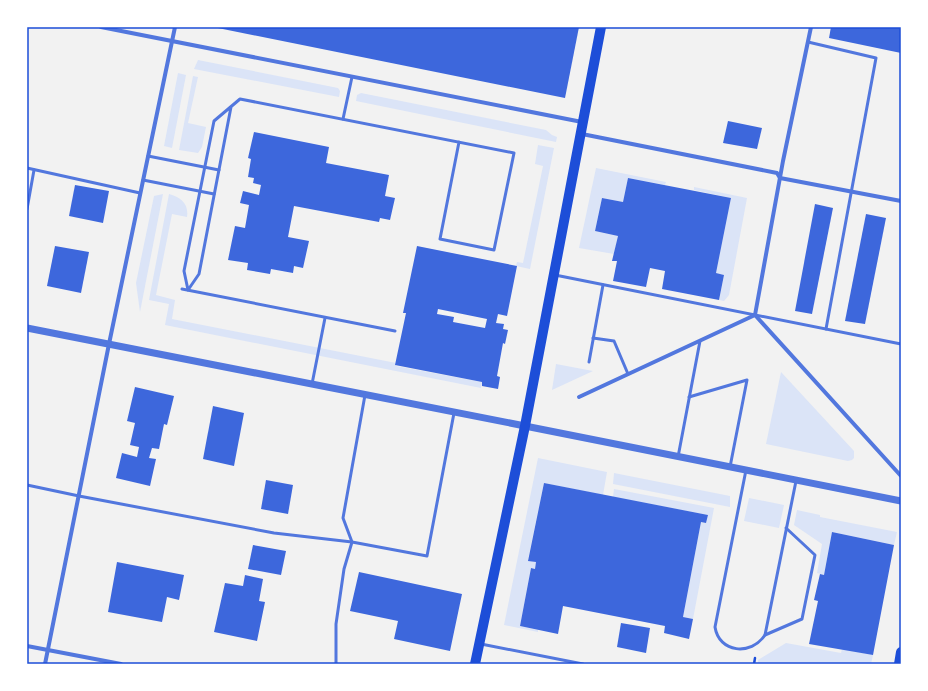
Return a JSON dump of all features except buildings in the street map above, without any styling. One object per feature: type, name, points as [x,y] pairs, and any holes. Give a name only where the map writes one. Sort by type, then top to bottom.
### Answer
[{"type":"main road","points":[[475,664],[525,426],[601,27]]},
{"type":"street","points":[[101,27],[582,122]]},
{"type":"street","points":[[45,664],[140,192],[175,27]]},
{"type":"street","points":[[755,315],[780,178],[811,27]]},
{"type":"street","points":[[580,134],[777,173],[780,178],[901,201]]},
{"type":"street","points":[[580,396],[755,315]]},
{"type":"street","points":[[755,315],[901,476]]},
{"type":"street","points":[[27,328],[901,501]]},
{"type":"street","points":[[27,646],[121,664]]},
{"type":"lane","points":[[808,42],[876,58],[826,329]]},
{"type":"lane","points":[[343,119],[352,76]]},
{"type":"lane","points":[[188,290],[184,271],[214,121],[240,99],[343,119],[459,142],[514,153],[494,250],[440,239],[459,142]]},
{"type":"lane","points":[[188,290],[199,274],[231,107]]},
{"type":"lane","points":[[148,156],[219,170]]},
{"type":"lane","points":[[27,168],[140,192]]},
{"type":"lane","points":[[27,210],[34,170]]},
{"type":"lane","points":[[143,180],[214,194]]},
{"type":"lane","points":[[553,275],[901,344]]},
{"type":"lane","points":[[589,362],[603,285]]},
{"type":"lane","points":[[182,289],[395,331]]},
{"type":"lane","points":[[312,384],[326,318]]},
{"type":"lane","points":[[593,338],[614,341],[628,374]]},
{"type":"lane","points":[[678,457],[700,341]]},
{"type":"lane","points":[[689,396],[747,380],[730,467]]},
{"type":"lane","points":[[336,664],[336,624],[344,569],[352,542],[343,518],[365,395]]},
{"type":"lane","points":[[27,485],[274,533],[352,542],[426,556],[454,412]]},
{"type":"lane","points":[[746,470],[715,627],[716,634],[721,642],[736,649],[753,647],[760,642],[765,635],[796,480]]},
{"type":"lane","points":[[765,635],[802,619],[815,555],[786,528]]},
{"type":"lane","points":[[479,644],[583,664]]},
{"type":"path","points":[[754,664],[756,657]]},
{"type":"shaded area","points":[[198,60],[338,88],[340,91],[339,97],[194,69]]},
{"type":"shaded area","points":[[178,73],[186,75],[172,148],[164,146]]},
{"type":"shaded area","points":[[193,76],[198,77],[188,123],[206,127],[202,147],[198,153],[179,150]]},
{"type":"shaded area","points":[[361,93],[546,130],[557,137],[556,142],[356,101],[357,95]]},
{"type":"shaded area","points":[[538,145],[554,148],[530,269],[516,266],[517,262],[523,263],[543,166],[535,164]]},
{"type":"shaded area","points":[[596,168],[666,182],[665,185],[628,178],[623,202],[602,198],[595,231],[618,236],[614,254],[579,248]]},
{"type":"shaded area","points":[[694,187],[747,198],[729,295],[724,301],[719,300],[724,275],[716,273],[731,198],[694,190]]},
{"type":"shaded area","points":[[163,194],[140,312],[136,283],[154,196]]},
{"type":"shaded area","points":[[169,194],[180,199],[187,208],[187,217],[172,214],[156,295],[175,300],[172,319],[396,363],[396,366],[482,382],[481,388],[165,325],[169,304],[149,300]]},
{"type":"shaded area","points":[[556,364],[593,371],[552,390]]},
{"type":"shaded area","points":[[781,372],[854,451],[854,458],[852,460],[848,461],[766,444]]},
{"type":"shaded area","points":[[538,458],[607,472],[603,495],[544,483],[528,560],[536,562],[535,569],[531,568],[520,626],[538,630],[538,632],[504,625]]},
{"type":"shaded area","points":[[614,473],[730,496],[730,507],[613,484]]},
{"type":"shaded area","points":[[614,489],[714,508],[693,619],[683,617],[701,522],[706,523],[708,515],[613,497]]},
{"type":"shaded area","points":[[749,498],[784,505],[779,528],[744,521]]},
{"type":"shaded area","points":[[797,510],[820,515],[820,517],[897,532],[894,545],[832,532],[824,575],[817,573],[822,544],[794,525]]},
{"type":"shaded area","points":[[786,643],[841,653],[842,649],[873,655],[871,664],[758,664],[758,660]]}]
